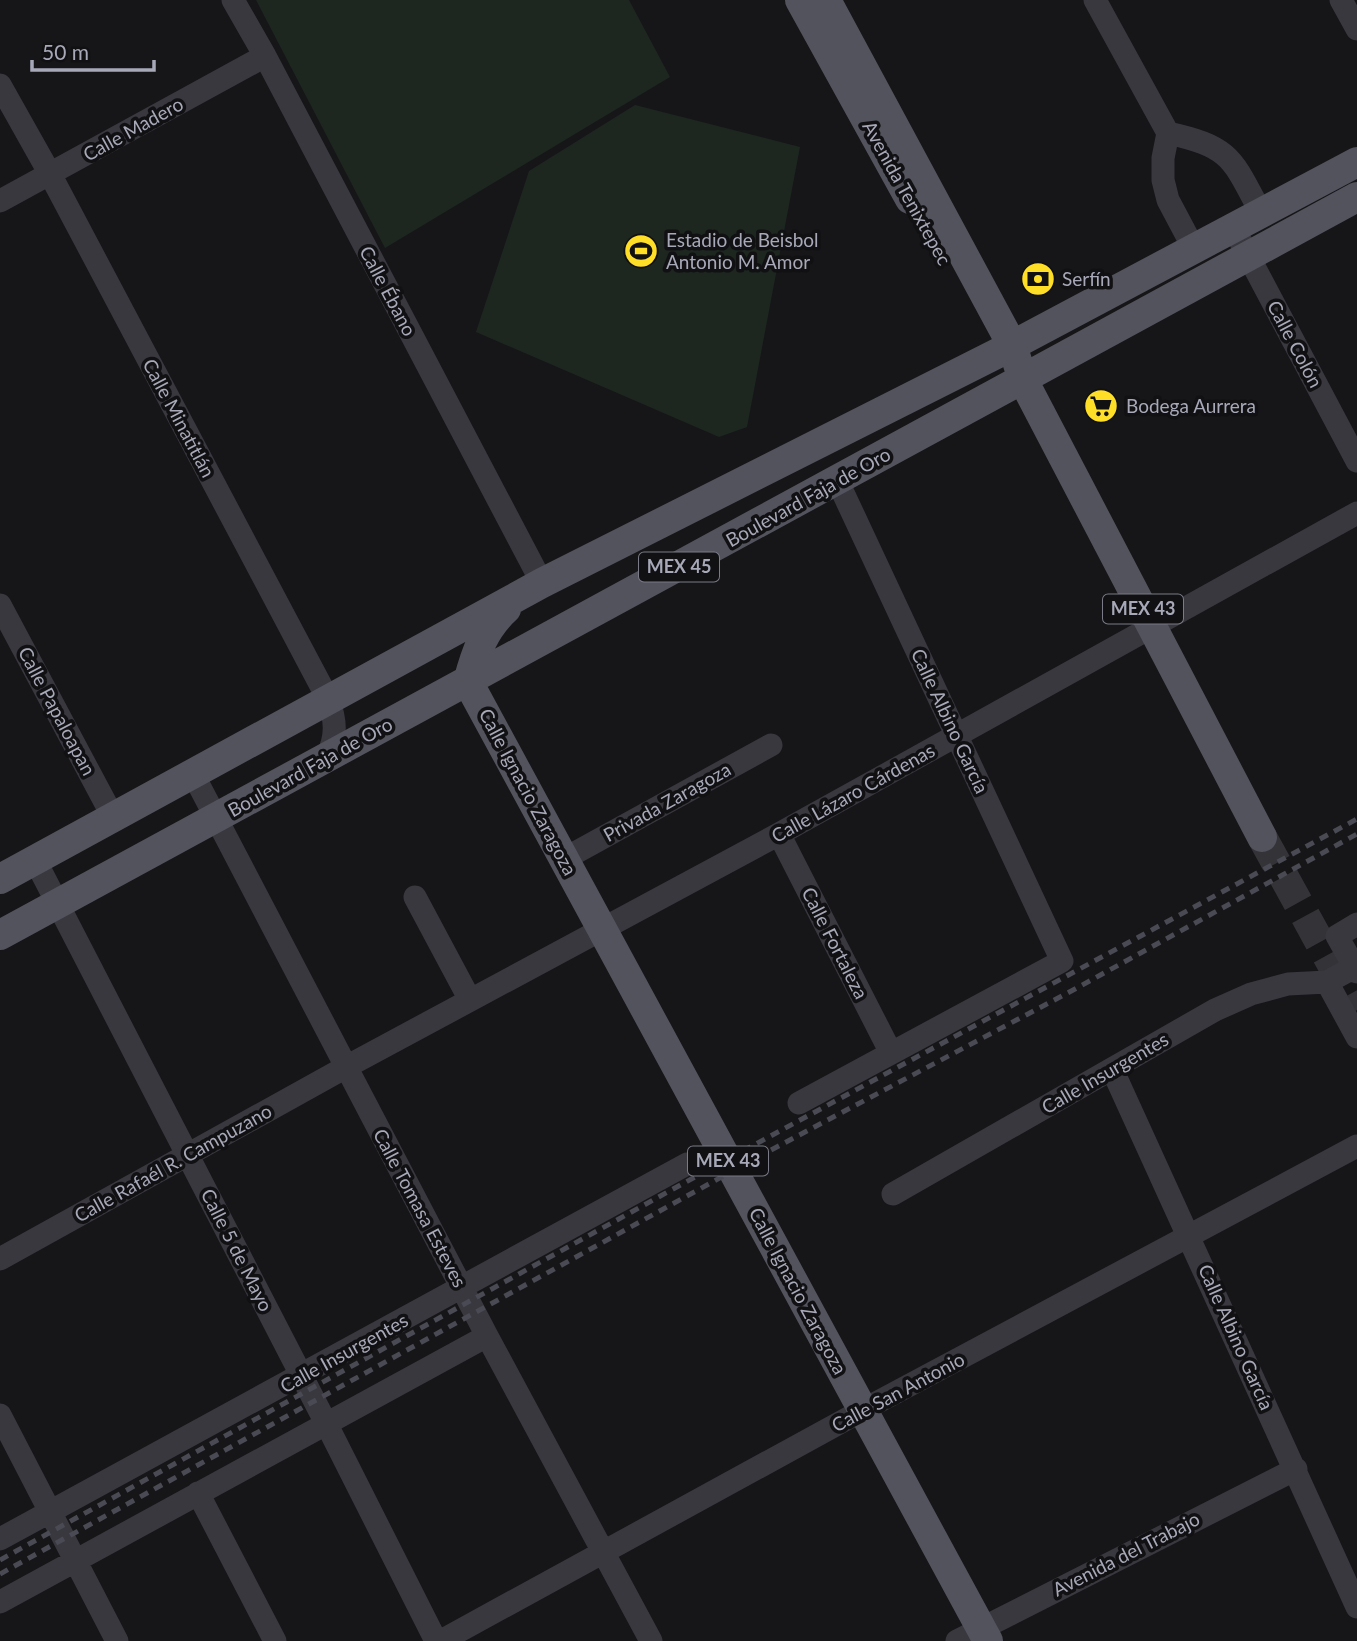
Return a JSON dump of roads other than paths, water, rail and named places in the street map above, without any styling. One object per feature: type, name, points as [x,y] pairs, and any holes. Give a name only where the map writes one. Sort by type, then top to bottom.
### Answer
[{"type":"main road","name":"Avenida Tenixtepec","points":[[800,0],[848,64],[1004,350],[1017,383]]},
{"type":"main road","name":"Avenida Tenixtepec","points":[[826,0],[848,64]]},
{"type":"main road","name":"Boulevard Faja de Oro","points":[[0,879],[542,583],[1004,350],[1357,162]]},
{"type":"main road","name":"Boulevard Faja de Oro","points":[[0,935],[838,482],[1357,197]]},
{"type":"main road","name":"MEX 43","points":[[1017,383],[1152,627],[1262,837]]},
{"type":"main road","points":[[468,682],[476,650],[492,622],[514,601],[542,583]]},
{"type":"main road","name":"Calle Ignacio Zaragoza","points":[[468,682],[863,1410],[976,1637]]},
{"type":"street","name":"Calle Ébano","points":[[233,0],[542,583]]},
{"type":"street","points":[[1095,0],[1168,133],[1163,158],[1163,180],[1168,200],[1194,249]]},
{"type":"street","points":[[1341,0],[1357,29]]},
{"type":"street","name":"Calle Madero","points":[[0,201],[265,56]]},
{"type":"street","name":"Calle Minatitlán","points":[[0,85],[50,174],[328,699],[335,732],[327,757]]},
{"type":"street","points":[[1168,133],[1208,143],[1225,154],[1238,170],[1261,213]]},
{"type":"street","name":"Calle Colón","points":[[1233,227],[1357,461]]},
{"type":"street","name":"Calle Albino García","points":[[838,482],[1062,961],[891,1053]]},
{"type":"street","name":"Calle Lázaro Cárdenas","points":[[346,1067],[779,834],[1357,513]]},
{"type":"street","name":"Calle Papaloapan","points":[[0,605],[113,817]]},
{"type":"street","name":"Privada Zaragoza","points":[[564,859],[771,745]]},
{"type":"street","name":"Calle Tomasa Esteves","points":[[193,774],[487,1336],[651,1641]]},
{"type":"street","name":"Calle Fortaleza","points":[[779,834],[891,1053]]},
{"type":"street","name":"Calle 5 de Mayo","points":[[35,860],[438,1641]]},
{"type":"street","points":[[415,897],[470,1000]]},
{"type":"street","points":[[1357,924],[1336,936],[1356,970],[1327,982],[1357,1037]]},
{"type":"street","name":"Calle Insurgentes","points":[[893,1194],[1215,1010],[1251,994],[1288,984],[1327,982]]},
{"type":"street","points":[[799,1102],[891,1053]]},
{"type":"street","name":"Calle Rafaél R. Campuzano","points":[[0,1259],[346,1067]]},
{"type":"street","name":"Calle Albino García","points":[[1112,1069],[1357,1607]]},
{"type":"street","name":"Calle San Antonio","points":[[438,1641],[1357,1146]]},
{"type":"street","name":"Calle Insurgentes","points":[[0,1539],[687,1164]]},
{"type":"street","points":[[0,1602],[487,1336]]},
{"type":"street","points":[[0,1415],[117,1641]]},
{"type":"street","name":"Avenida del Trabajo","points":[[976,1637],[1296,1469]]},
{"type":"street","points":[[198,1493],[275,1641]]},
{"type":"tunnel","points":[[1262,837],[1357,1010]]},
{"type":"railway","points":[[0,1560],[704,1172],[1357,819]]},
{"type":"railway","points":[[0,1574],[756,1158],[1075,989],[1357,834]]},
{"type":"place","name":"Estadio de Beisbol Antonio M. Amor","points":[[641,251]]},
{"type":"place","name":"Serfín","points":[[1038,279]]},
{"type":"place","name":"Bodega Aurrera","points":[[1101,406]]}]
